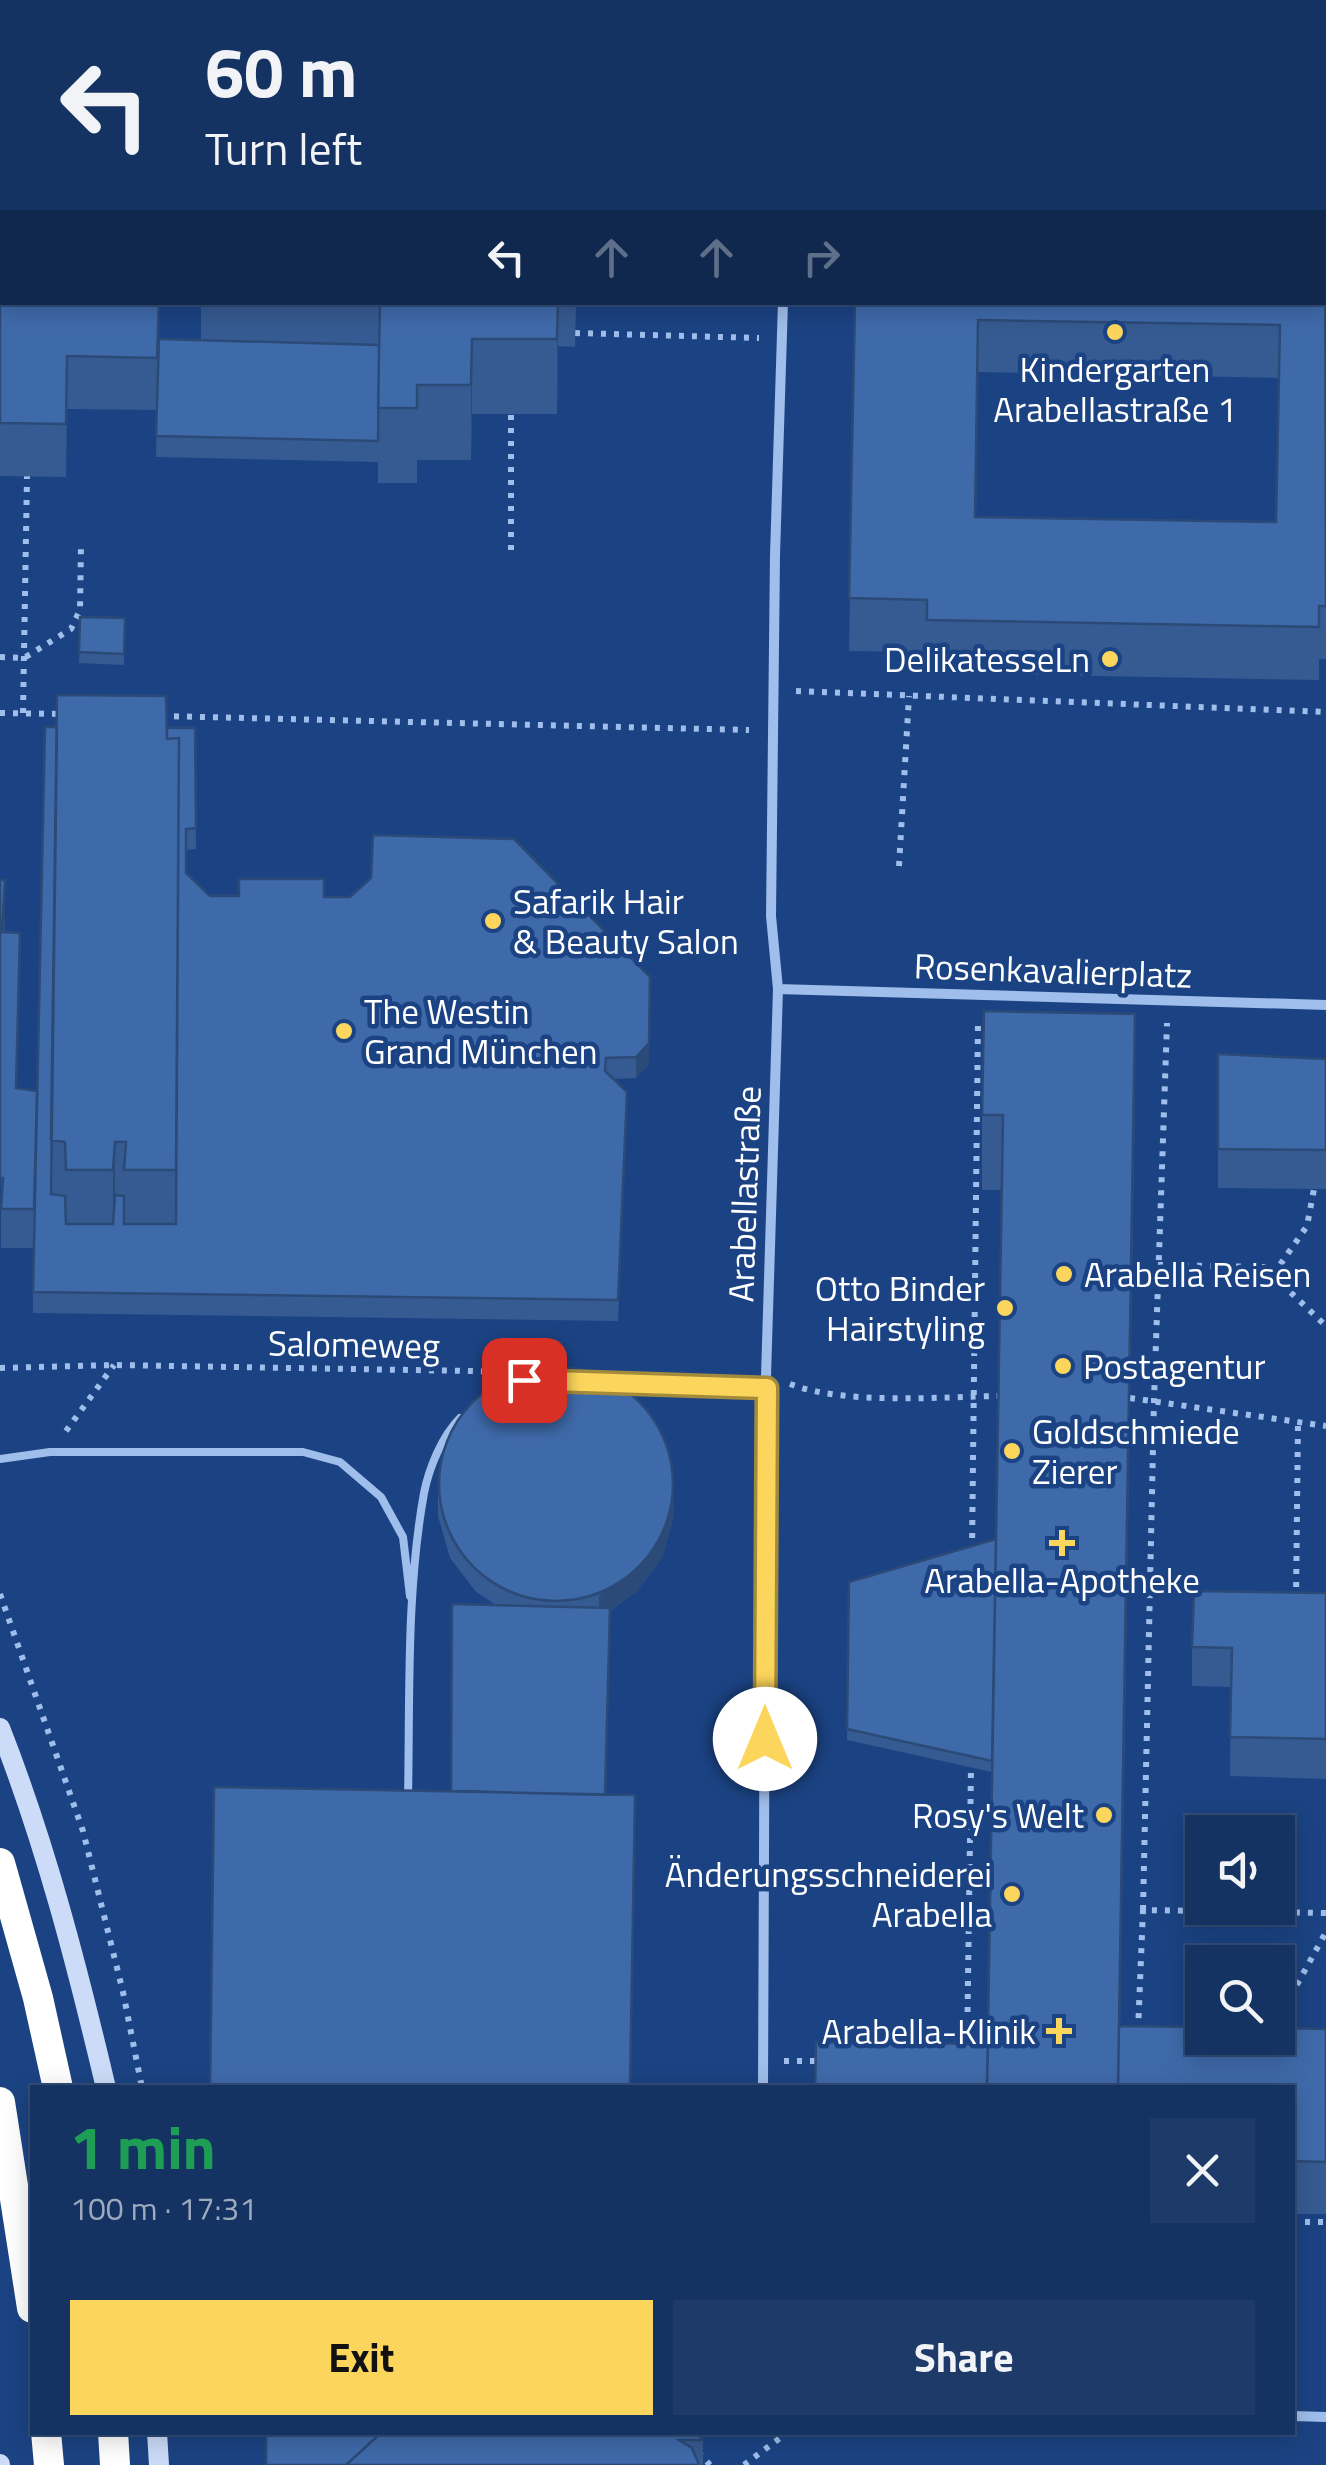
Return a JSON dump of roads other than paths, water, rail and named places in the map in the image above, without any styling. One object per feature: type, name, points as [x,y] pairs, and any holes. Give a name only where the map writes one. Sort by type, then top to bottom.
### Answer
[{"type":"highway","points":[[0,1862],[57,2085]]},
{"type":"highway","points":[[0,2102],[30,2295]]},
{"type":"highway","points":[[46,2435],[49,2465]]},
{"type":"highway","points":[[113,2435],[115,2465]]},
{"type":"main road","points":[[0,1728],[22,1783],[58,1898],[105,2085]]},
{"type":"main road","points":[[157,2435],[159,2465]]},
{"type":"street","name":"Arabellastraße","points":[[762,2085],[767,1382],[778,988],[771,916],[783,305]]},
{"type":"street","name":"Rosenkavalierplatz","points":[[778,988],[1326,1005]]},
{"type":"street","points":[[1295,2416],[1326,2417]]},
{"type":"lane","points":[[598,1382],[767,1382]]},
{"type":"lane","points":[[408,1804],[412,1610],[424,1491],[450,1429],[474,1405]]},
{"type":"lane","points":[[0,1459],[50,1452],[302,1452],[340,1462],[381,1497],[403,1538],[412,1610]]},
{"type":"place","name":"Kindergarten Arabellastraße 1","points":[[1115,332]]},
{"type":"place","name":"DelikatesseLn","points":[[1110,659]]},
{"type":"place","name":"Safarik Hair & Beauty Salon","points":[[493,921]]},
{"type":"place","name":"The Westin Grand München","points":[[344,1031]]},
{"type":"place","name":"Arabella Reisen","points":[[1064,1274]]},
{"type":"place","name":"Otto Binder Hairstyling","points":[[1005,1308]]},
{"type":"place","name":"Postagentur","points":[[1063,1366]]},
{"type":"place","name":"Goldschmiede Zierer","points":[[1012,1451]]},
{"type":"place","name":"Arabella-Apotheke","points":[[1062,1543]]},
{"type":"place","name":"Rosy's Welt","points":[[1104,1815]]},
{"type":"place","name":"Änderungsschneiderei Arabella","points":[[1012,1894]]},
{"type":"place","name":"Arabella-Klinik","points":[[1059,2031]]}]
